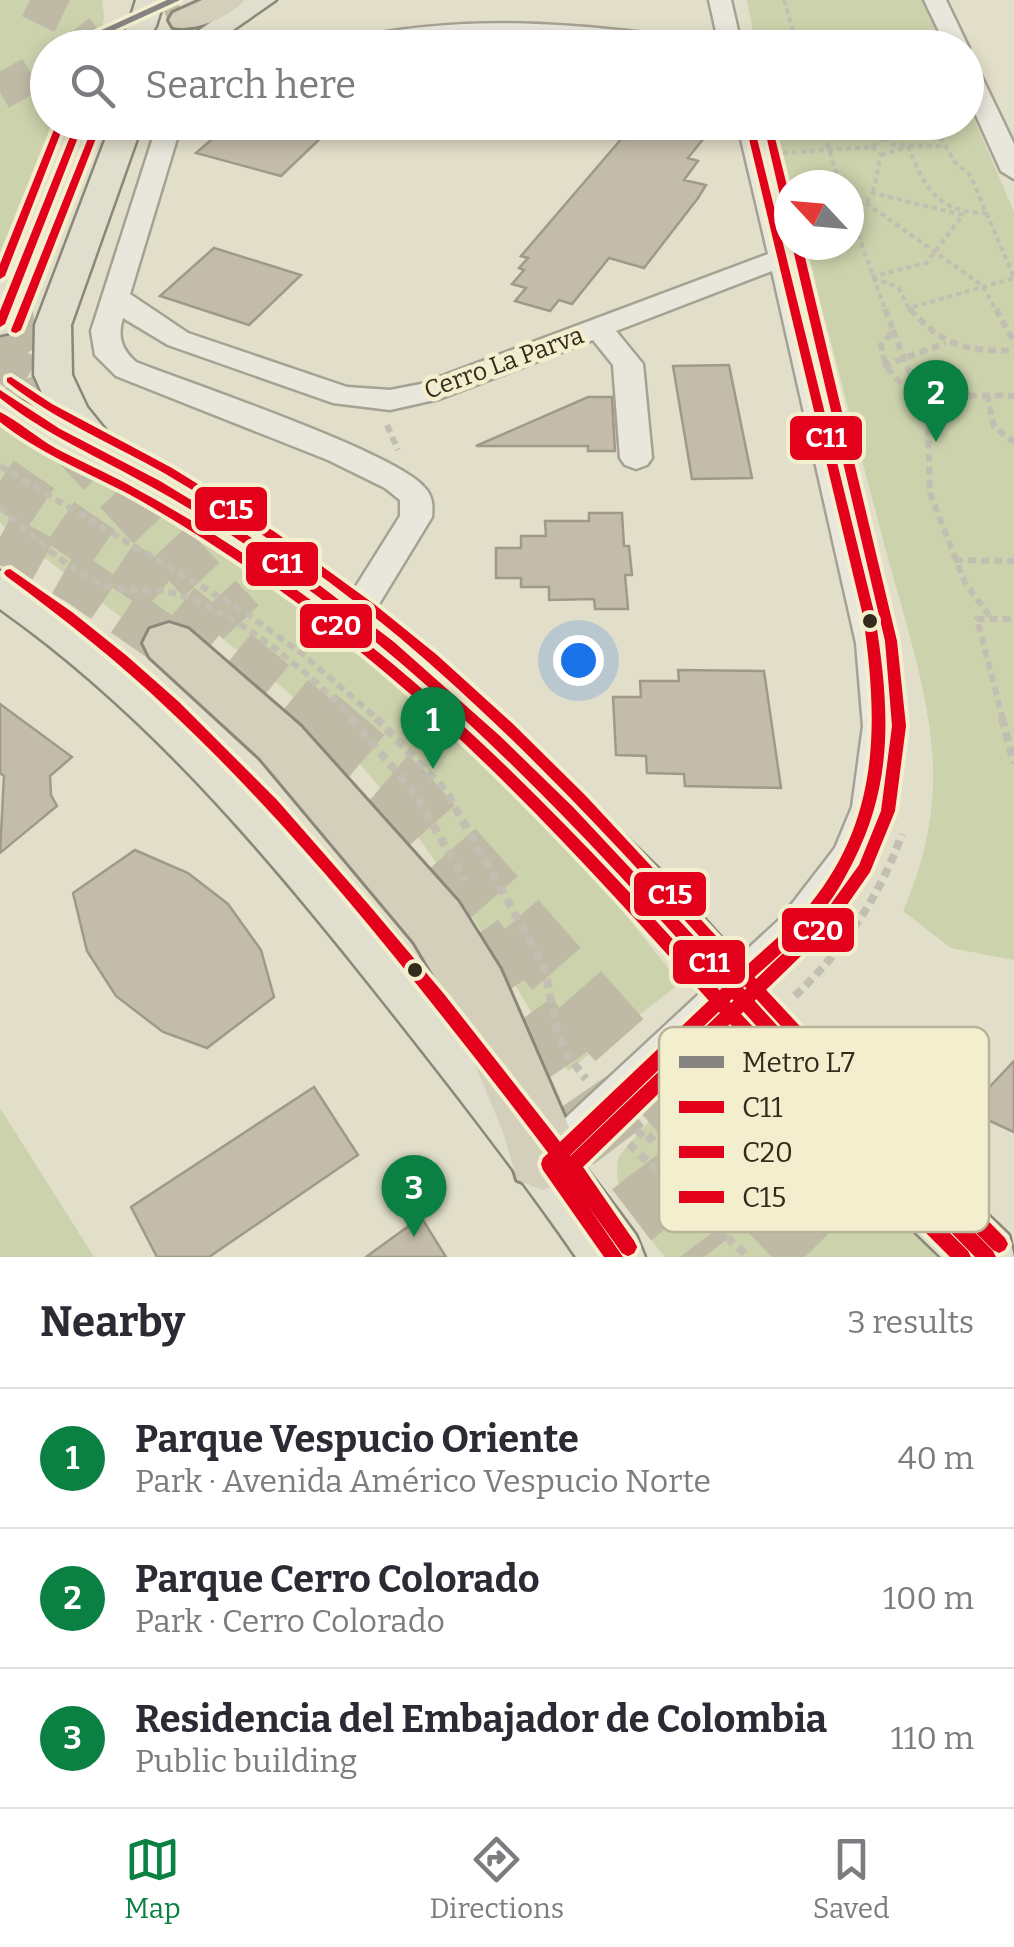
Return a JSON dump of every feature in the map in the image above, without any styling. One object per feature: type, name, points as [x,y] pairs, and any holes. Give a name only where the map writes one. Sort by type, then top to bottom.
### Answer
[{"type":"highway","points":[[191,30],[228,0]]},
{"type":"highway","points":[[168,643],[280,742],[436,922],[477,990],[546,1160]]},
{"type":"main road","points":[[123,30],[128,19],[127,0]]},
{"type":"main road","points":[[195,30],[262,0]]},
{"type":"main road","points":[[14,329],[74,140]]},
{"type":"main road","points":[[14,329],[98,140]]},
{"type":"main road","points":[[115,461],[75,422],[64,405],[50,372],[48,350],[53,326],[121,140]]},
{"type":"main road","points":[[10,405],[115,461],[240,536],[353,618],[456,701],[650,895],[765,1027]]},
{"type":"main road","points":[[0,587],[102,660],[228,776],[294,849],[546,1160],[614,1257]]},
{"type":"main road","points":[[962,1232],[988,1257]]},
{"type":"street","points":[[720,0],[727,30]]},
{"type":"street","points":[[935,0],[949,30]]},
{"type":"street","points":[[422,30],[460,26],[505,30]]},
{"type":"street","points":[[984,93],[1003,122],[1014,171]]},
{"type":"street","points":[[165,140],[104,339],[117,363],[162,386],[396,480],[412,494],[417,503],[416,517],[353,618]]},
{"type":"street","points":[[754,140],[774,224]]},
{"type":"street","name":"Cerro La Parva","points":[[117,297],[142,318],[178,339],[344,396],[377,400],[428,392],[777,260]]},
{"type":"street","points":[[692,1027],[786,939],[844,866],[862,836],[880,764],[882,699],[869,616],[782,260]]},
{"type":"street","points":[[598,328],[628,364],[636,458]]},
{"type":"street","points":[[264,370],[284,432]]},
{"type":"street","points":[[546,1160],[659,1057]]},
{"type":"path","points":[[784,0],[793,30]]},
{"type":"path","points":[[826,140],[835,170]]},
{"type":"path","points":[[772,153],[830,152],[872,147],[881,140]]},
{"type":"path","points":[[886,140],[894,146],[943,146]]},
{"type":"path","points":[[909,308],[1014,277],[970,175],[940,140]]},
{"type":"path","points":[[872,147],[880,155]]},
{"type":"path","points":[[880,155],[908,147]]},
{"type":"path","points":[[908,147],[924,189],[963,215]]},
{"type":"path","points":[[871,277],[898,287],[930,334],[964,350],[1014,346],[981,285],[866,203],[874,193],[880,155]]},
{"type":"path","points":[[874,193],[963,215],[988,213]]},
{"type":"path","points":[[871,277],[926,263],[963,215]]},
{"type":"path","points":[[864,255],[928,422],[930,493],[964,583],[992,620]]},
{"type":"path","points":[[893,330],[881,345],[882,366],[903,389],[920,394],[1014,396]]},
{"type":"path","points":[[882,366],[947,342]]},
{"type":"path","points":[[987,394],[994,427],[1014,442]]},
{"type":"path","points":[[377,400],[398,450],[400,466],[396,480]]},
{"type":"path","points":[[955,560],[1014,561]]},
{"type":"path","points":[[1014,620],[977,619],[1014,764]]},
{"type":"green space","points":[[0,0],[102,0],[102,30],[30,30],[30,140],[58,140],[0,272]]},
{"type":"green space","points":[[747,0],[923,0],[936,30],[753,30]]},
{"type":"green space","points":[[777,140],[983,140],[1014,212],[1014,960],[951,948],[903,911],[927,835],[933,759],[925,702],[809,260],[864,260],[864,170],[785,170]]},
{"type":"green space","points":[[0,411],[93,457],[356,636],[538,805],[680,983],[568,1071],[421,842],[389,798],[316,718],[199,619],[158,646],[0,523]]},
{"type":"green space","points":[[0,1108],[94,1257],[0,1257]]},
{"type":"green space","points":[[659,1110],[659,1232],[915,1232],[939,1257],[665,1257],[623,1197],[617,1170],[619,1156]]},
{"type":"building","points":[[211,140],[319,140],[281,176],[196,153]]},
{"type":"building","points":[[620,140],[702,140],[688,158],[698,161],[684,180],[706,185],[644,268],[609,258],[572,304],[559,300],[550,311],[515,301],[526,288],[512,284],[528,258],[521,256]]},
{"type":"building","points":[[214,248],[301,275],[249,325],[160,296]]},
{"type":"building","points":[[729,365],[752,478],[692,479],[673,366]]},
{"type":"building","points":[[588,397],[612,397],[615,451],[588,451],[588,446],[476,446]]},
{"type":"building","points":[[589,513],[622,513],[624,546],[629,546],[632,575],[625,575],[628,609],[595,609],[594,599],[549,600],[549,587],[521,587],[521,578],[496,578],[496,548],[521,548],[521,536],[546,536],[545,521],[589,521]]},
{"type":"building","points":[[678,670],[764,671],[781,788],[685,786],[684,774],[647,773],[646,756],[616,755],[613,697],[641,697],[640,681],[679,681]]},
{"type":"building","points":[[0,704],[72,757],[50,776],[51,795],[57,806],[0,853],[4,776],[0,773]]},
{"type":"building","points":[[135,850],[188,873],[228,904],[261,950],[274,997],[207,1048],[163,1032],[116,996],[87,951],[73,893]]},
{"type":"building","points":[[1014,1061],[1014,1132],[989,1121],[989,1088]]},
{"type":"building","points":[[314,1087],[358,1155],[209,1257],[157,1257],[131,1207]]},
{"type":"building","points":[[421,1217],[446,1257],[366,1257]]},
{"type":"tunnel","points":[[30,0],[65,17],[75,30]]},
{"type":"tunnel","points":[[162,30],[185,20]]},
{"type":"tunnel","points":[[0,92],[30,75]]},
{"type":"tunnel","points":[[8,311],[15,264]]},
{"type":"tunnel","points":[[8,311],[14,352],[36,403],[241,622]]},
{"type":"tunnel","points":[[0,384],[28,334]]},
{"type":"tunnel","points":[[0,481],[151,584],[318,720]]},
{"type":"tunnel","points":[[0,537],[81,582],[169,643]]},
{"type":"tunnel","points":[[315,718],[397,788],[659,1085]]},
{"type":"tunnel","points":[[472,938],[581,1096],[659,1198]]},
{"type":"tunnel","points":[[685,1232],[704,1257]]},
{"type":"tunnel","points":[[792,1232],[817,1257]]},
{"type":"metro line","name":"L7","points":[[107,30],[175,0]]},
{"type":"transit line","name":"C15","points":[[0,276],[54,140]]},
{"type":"transit line","name":"C11","points":[[0,324],[73,140]]},
{"type":"transit line","name":"C20","points":[[16,330],[91,140]]},
{"type":"transit line","name":"C11","points":[[692,1027],[815,909],[839,874],[870,804],[880,733],[869,616],[753,140]]},
{"type":"transit line","name":"C20","points":[[771,140],[779,170]]},
{"type":"transit line","name":"C20","points":[[717,1027],[828,920],[865,868],[888,811],[899,726],[891,641],[801,260]]},
{"type":"transit line","name":"C15","points":[[11,380],[48,407],[168,471],[271,535],[432,658],[580,799],[792,1027]]},
{"type":"transit line","name":"C11","points":[[0,393],[56,431],[191,504],[259,548],[420,671],[568,811],[768,1027]]},
{"type":"transit line","name":"C20","points":[[0,416],[54,452],[185,522],[349,635],[410,686],[554,823],[743,1027]]},
{"type":"transit line","name":"C15","points":[[10,573],[122,660],[272,804],[438,999],[628,1247]]},
{"type":"transit line","name":"C11","points":[[614,1257],[549,1164],[659,1059]]},
{"type":"transit line","name":"C20","points":[[628,1247],[572,1166],[659,1082]]},
{"type":"transit line","name":"C20","points":[[937,1232],[962,1257]]},
{"type":"transit line","name":"C11","points":[[962,1232],[987,1257]]},
{"type":"transit line","name":"C15","points":[[987,1232],[999,1244]]},
{"type":"place","name":"Parque Cerro Colorado","points":[[936,442]]},
{"type":"place","name":"Parque Vespucio Oriente","points":[[433,769]]},
{"type":"place","name":"Residencia del Embajador de Colombia","points":[[414,1237]]}]
